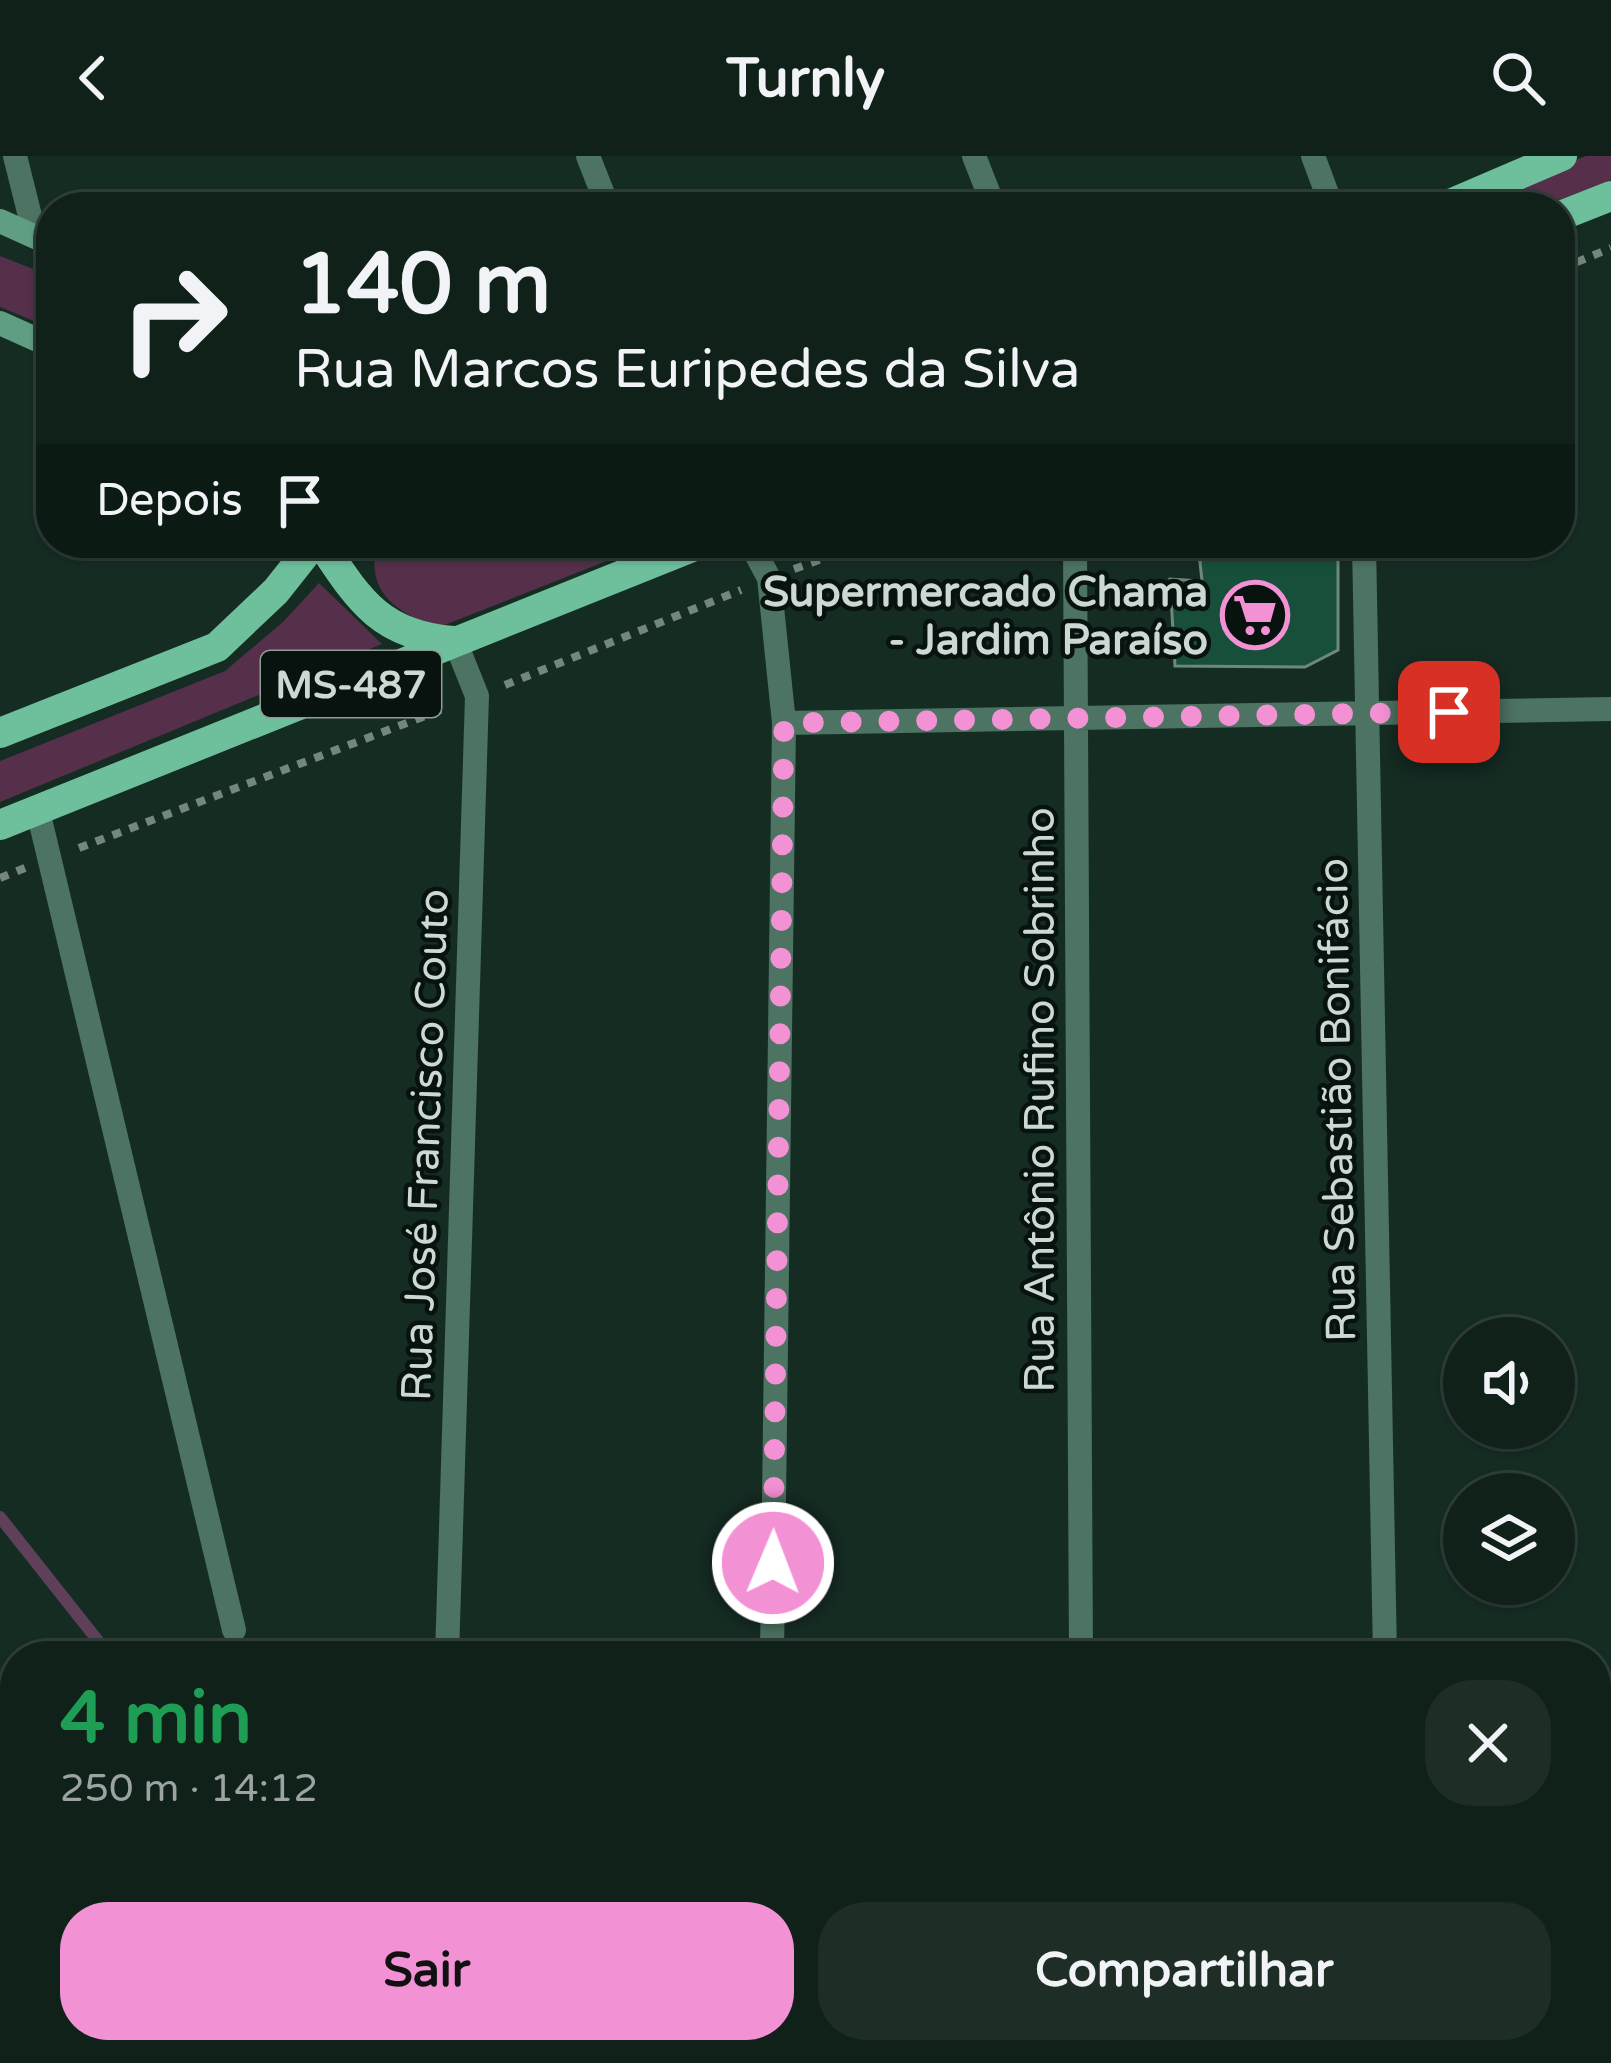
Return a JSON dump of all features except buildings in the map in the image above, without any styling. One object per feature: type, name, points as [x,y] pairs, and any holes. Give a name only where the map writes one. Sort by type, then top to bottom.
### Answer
[{"type":"main road","points":[[1478,192],[1562,156]]},
{"type":"main road","points":[[1575,210],[1611,196]]},
{"type":"main road","points":[[0,221],[36,237]]},
{"type":"main road","points":[[0,322],[36,339]]},
{"type":"main road","points":[[0,733],[217,647],[304,558]]},
{"type":"main road","points":[[330,558],[380,618],[401,633],[455,641]]},
{"type":"main road","name":"MS-487","points":[[0,825],[664,558]]},
{"type":"street","points":[[15,156],[36,219]]},
{"type":"street","points":[[588,156],[602,192]]},
{"type":"street","points":[[974,156],[988,192]]},
{"type":"street","points":[[1313,156],[1326,192]]},
{"type":"street","points":[[758,558],[769,578],[784,723],[772,1641]]},
{"type":"street","name":"Rua Antônio Rufino Sobrinho","points":[[1075,558],[1081,1641]]},
{"type":"street","name":"Rua Sebastião Bonifácio","points":[[1364,558],[1385,1641]]},
{"type":"street","name":"Rua José Francisco Couto","points":[[448,1641],[477,696],[455,641]]},
{"type":"street","points":[[784,723],[1611,710]]},
{"type":"street","points":[[38,811],[234,1630]]},
{"type":"path","points":[[1575,262],[1611,248]]},
{"type":"path","points":[[0,878],[824,558]]},
{"type":"shaded area","points":[[1586,156],[1611,156],[1611,180],[1575,194],[1493,192]]},
{"type":"shaded area","points":[[0,256],[36,270],[36,322],[0,307]]},
{"type":"shaded area","points":[[614,558],[437,628],[387,598],[374,560]]},
{"type":"shaded area","points":[[319,583],[382,644],[0,802],[0,761],[225,671],[283,622]]},
{"type":"waterway","points":[[0,1517],[98,1641]]},
{"type":"place","name":"Supermercado Chama - Jardim Paraíso","points":[[1255,615]]},
{"type":"route","points":[[773,1563],[784,723],[1449,712]]}]
